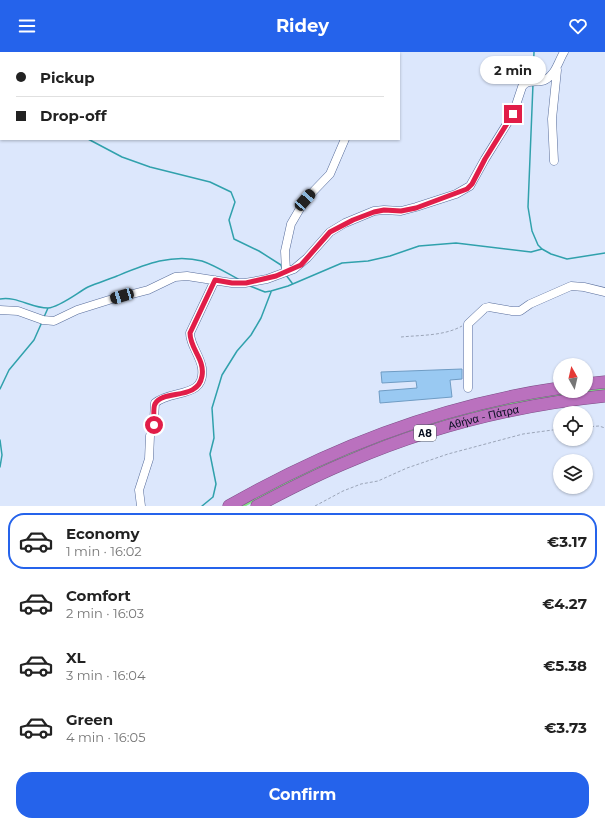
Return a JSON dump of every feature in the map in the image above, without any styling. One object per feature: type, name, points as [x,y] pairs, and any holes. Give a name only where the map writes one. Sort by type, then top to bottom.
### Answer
[{"type":"highway","points":[[593,383],[605,382]]},
{"type":"highway","name":"Αθήνα - Πάτρα","points":[[229,506],[284,476],[320,459],[396,428],[475,404],[515,395],[553,389]]},
{"type":"highway","name":"Αθήνα - Πάτρα","points":[[257,506],[331,469],[375,450],[425,433],[504,411],[605,396]]},
{"type":"street","points":[[0,310],[18,311],[43,320],[54,321],[77,310],[148,290],[175,277],[187,276],[232,283],[246,283],[267,279],[294,269],[301,265],[330,232],[361,216],[379,211],[406,210],[467,189],[472,184],[487,156],[513,114],[522,86],[526,83],[547,79],[555,71],[564,52]]},
{"type":"street","points":[[554,162],[552,119],[554,85],[557,67]]},
{"type":"street","points":[[286,271],[284,251],[291,224],[305,200],[330,174],[345,140]]},
{"type":"street","points":[[142,506],[139,490],[149,459],[150,436],[154,418],[155,403],[164,398],[190,391],[196,388],[200,383],[202,377],[202,364],[190,337],[190,333],[215,280]]},
{"type":"street","points":[[468,388],[468,324],[485,308],[489,306],[512,311],[520,311],[530,304],[571,286],[584,287],[605,292]]},
{"type":"path","points":[[401,337],[453,331],[468,324]]},
{"type":"path","points":[[593,426],[599,426],[605,428]]},
{"type":"path","points":[[315,506],[343,491],[361,484],[378,481],[407,468],[448,454],[523,434],[553,431]]},
{"type":"green space","points":[[605,388],[605,391],[593,393],[593,390]]},
{"type":"green space","points":[[553,395],[553,398],[544,399],[286,485],[246,506],[240,506],[330,461],[375,442],[444,418],[513,402]]},
{"type":"building","points":[[462,369],[462,379],[450,380],[452,397],[380,403],[379,391],[417,388],[416,381],[382,383],[381,372]]},
{"type":"waterway","points":[[533,78],[534,52]]},
{"type":"waterway","points":[[533,84],[528,207],[532,231],[538,245],[542,249],[551,254],[567,259],[605,253]]},
{"type":"waterway","points":[[90,140],[122,157],[150,167],[210,182],[231,192],[235,202],[229,220],[234,239],[259,251],[281,265],[282,268]]},
{"type":"waterway","points":[[250,286],[265,292],[271,291],[288,286],[342,263],[368,261],[390,256],[419,246],[456,243],[531,252],[542,249]]},
{"type":"waterway","points":[[0,299],[12,299],[36,306],[48,308],[53,307],[91,286],[137,268],[158,261],[180,258],[202,261],[238,279]]},
{"type":"waterway","points":[[286,275],[292,283]]},
{"type":"waterway","points":[[202,506],[213,497],[216,484],[210,454],[214,438],[212,408],[222,375],[237,351],[251,335],[261,318],[271,292]]},
{"type":"waterway","points":[[44,317],[48,308]]},
{"type":"waterway","points":[[0,389],[9,370],[34,340],[42,322]]},
{"type":"waterway","points":[[0,440],[2,455],[0,467]]},
{"type":"route","points":[[154,425],[154,407],[156,402],[164,398],[190,391],[196,388],[200,383],[202,377],[202,364],[190,337],[190,333],[215,280],[238,284],[276,276],[301,265],[315,250],[324,237],[330,232],[335,228],[361,216],[384,210],[401,211],[416,208],[467,189],[472,184],[485,159],[513,114]]}]
